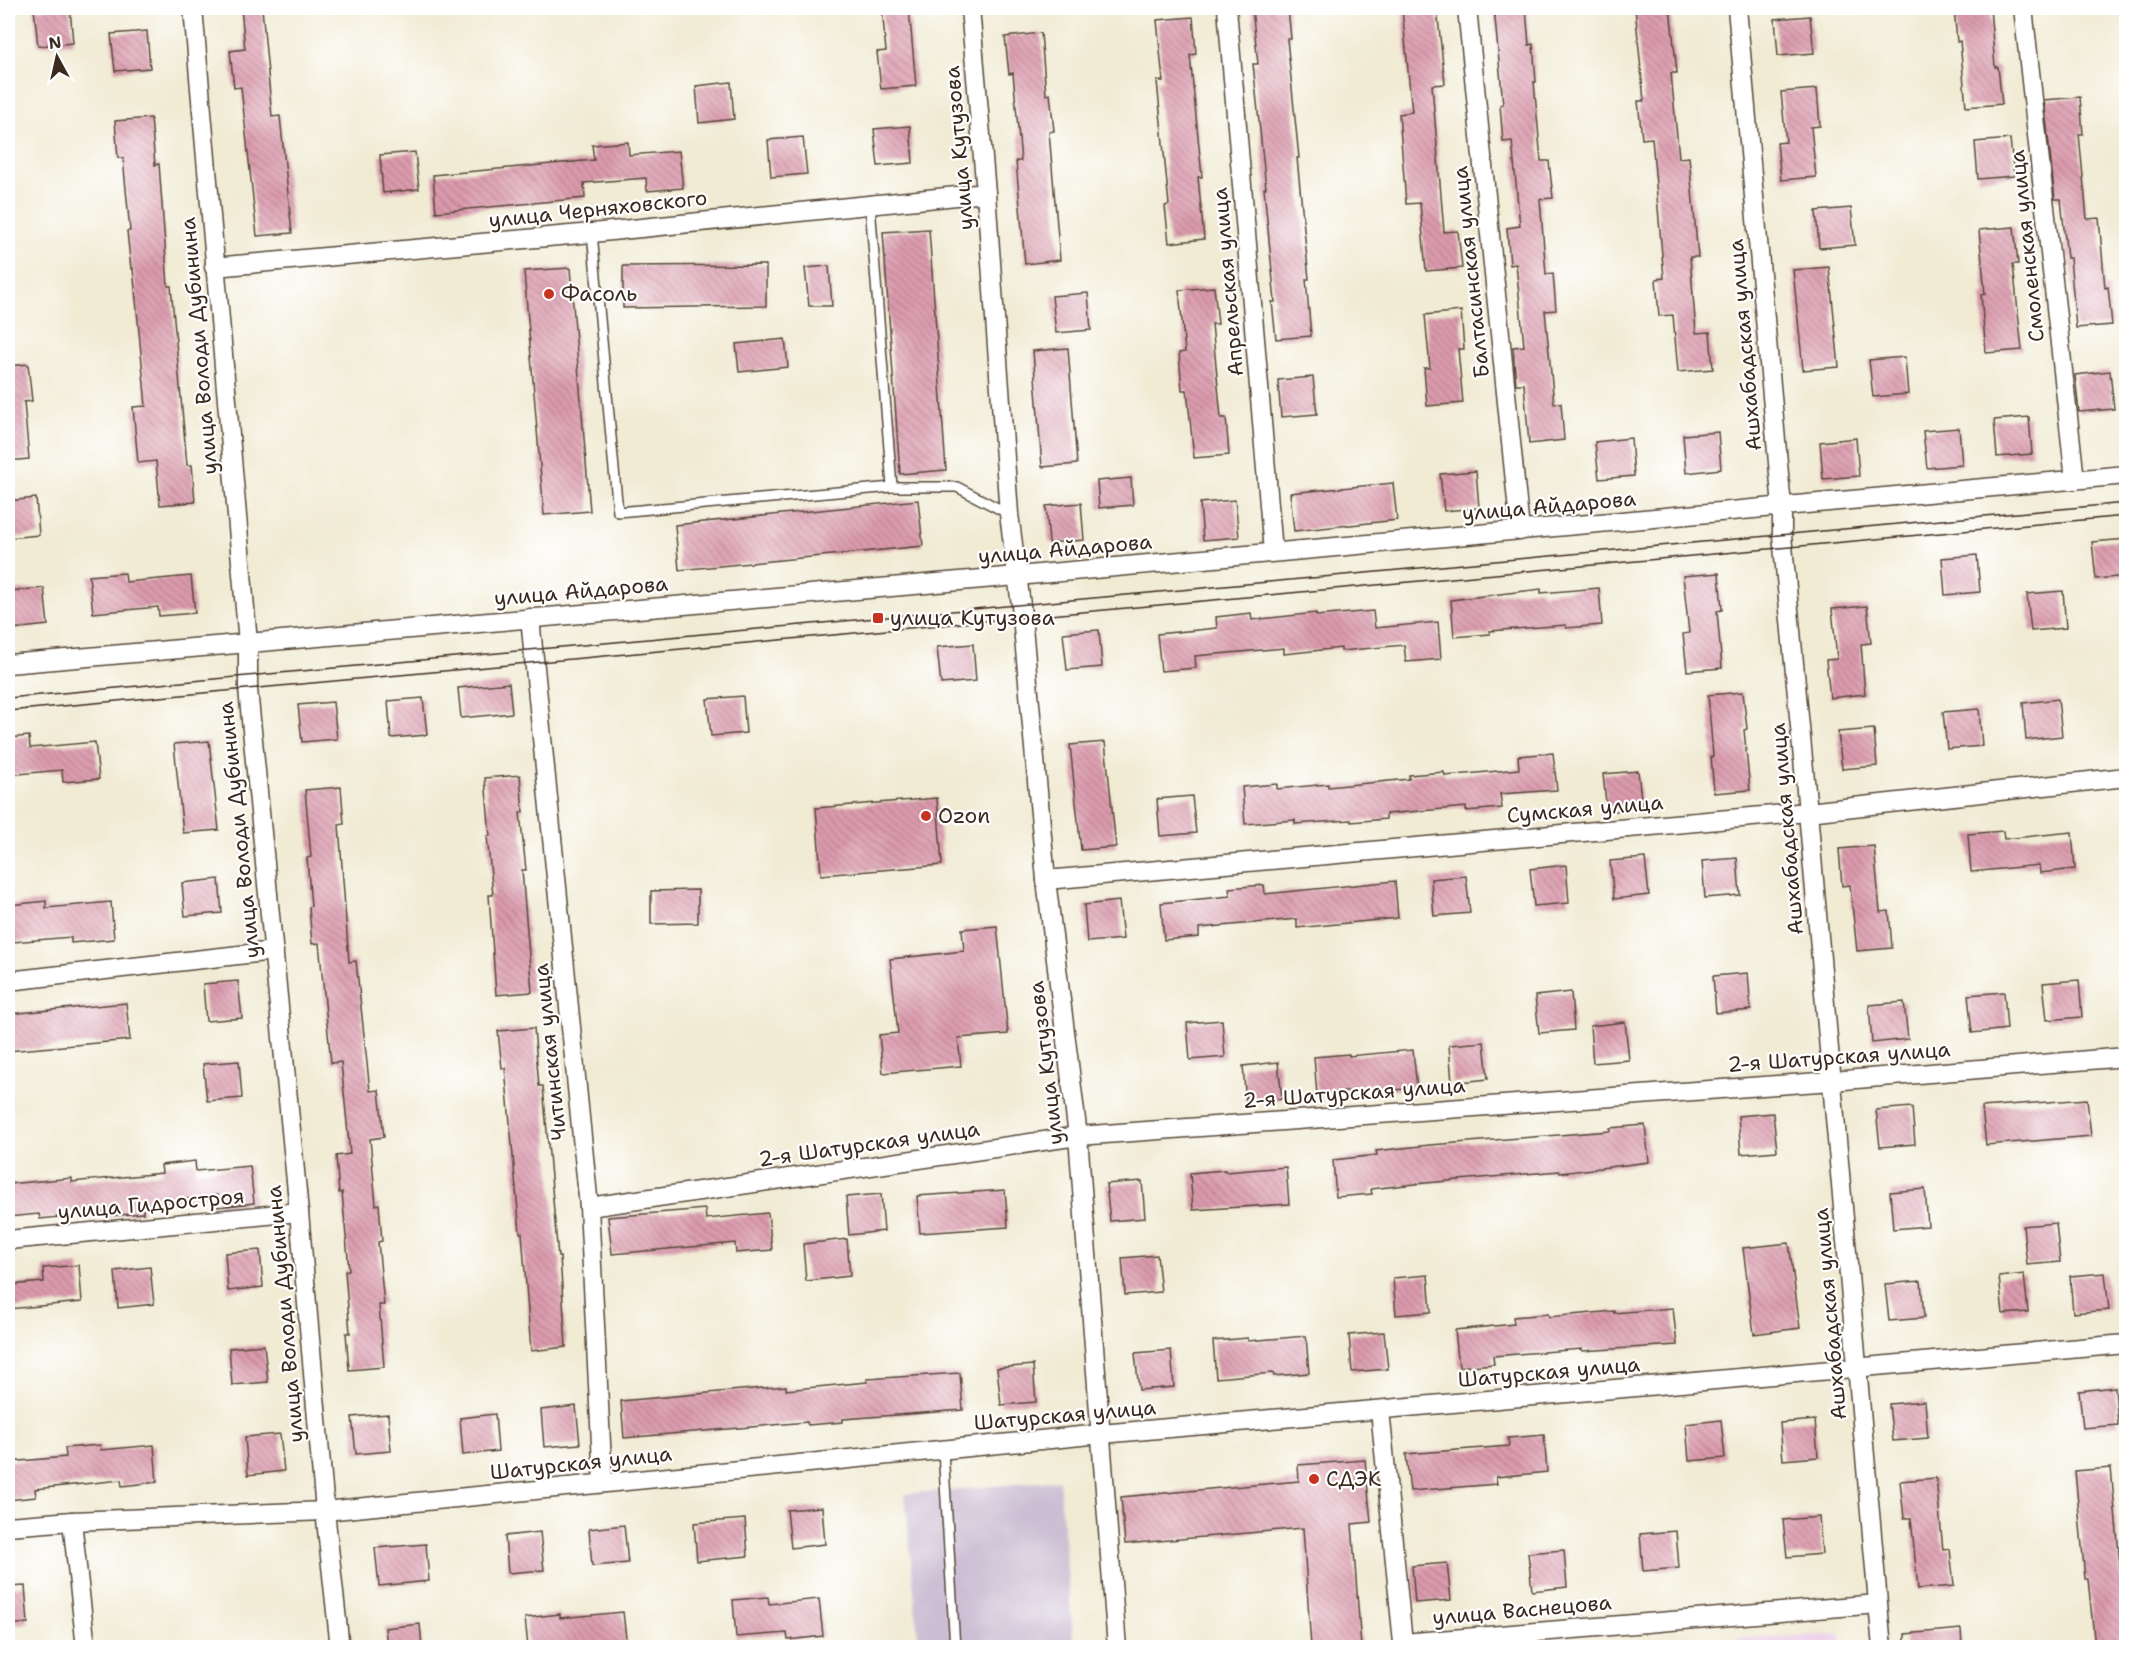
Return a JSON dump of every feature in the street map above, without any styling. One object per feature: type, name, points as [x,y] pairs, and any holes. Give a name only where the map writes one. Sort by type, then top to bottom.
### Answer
[{"type":"street","name":"улица Володи Дубинина","points":[[193,8],[248,644],[248,688],[299,1212],[325,1511],[340,1647]]},
{"type":"street","name":"улица Кутузова","points":[[970,8],[1009,514],[1046,880],[1078,1136],[1117,1647]]},
{"type":"street","name":"Апрельская улица","points":[[1227,8],[1273,552]]},
{"type":"street","name":"Балтасинская улица","points":[[1467,8],[1520,531]]},
{"type":"street","name":"Ашхабадская улица","points":[[1737,8],[1882,1647]]},
{"type":"street","name":"Смоленская улица","points":[[2024,8],[2075,480]]},
{"type":"street","name":"улица Черняховского","points":[[214,267],[592,234],[986,193]]},
{"type":"street","name":"улица Айдарова","points":[[8,664],[1017,576],[2127,475]]},
{"type":"street","name":"Читинская улица","points":[[530,618],[589,1207],[603,1483]]},
{"type":"street","name":"Сумская улица","points":[[1046,880],[1808,812],[2127,777]]},
{"type":"street","points":[[8,981],[274,951]]},
{"type":"street","name":"2-я Шатурская улица","points":[[589,1207],[1078,1136],[2127,1057]]},
{"type":"street","name":"улица Гидростроя","points":[[8,1240],[299,1212]]},
{"type":"street","name":"Шатурская улица","points":[[8,1526],[72,1521],[325,1511],[1101,1434],[2127,1344]]},
{"type":"street","name":"улица Васнецова","points":[[1380,1410],[1403,1643],[1878,1604]]},
{"type":"street","points":[[72,1521],[86,1647]]},
{"type":"lane","points":[[870,205],[892,488]]},
{"type":"lane","points":[[592,234],[618,512],[892,488],[957,487],[1009,514]]},
{"type":"lane","points":[[943,1450],[955,1647]]},
{"type":"shaded area","points":[[1059,1480],[1074,1647],[919,1647],[905,1494]]},
{"type":"shaded area","points":[[1841,1634],[1842,1647],[1556,1647]]},
{"type":"building","points":[[70,8],[73,43],[38,46],[34,9]]},
{"type":"building","points":[[241,8],[262,8],[272,117],[280,116],[292,233],[257,236],[241,87],[234,88],[230,51],[245,49]]},
{"type":"building","points":[[882,8],[909,8],[916,86],[881,89],[877,52],[886,51]]},
{"type":"building","points":[[1252,8],[1288,8],[1291,39],[1287,39],[1309,279],[1306,279],[1311,336],[1276,339],[1272,302],[1275,302],[1264,188],[1266,188],[1253,64],[1258,64]]},
{"type":"building","points":[[1402,8],[1437,8],[1445,84],[1432,85],[1444,232],[1458,231],[1462,268],[1426,271],[1420,203],[1406,204],[1399,114],[1412,112]]},
{"type":"building","points":[[1494,8],[1526,8],[1529,45],[1533,44],[1541,161],[1549,161],[1553,198],[1540,199],[1546,274],[1553,273],[1556,310],[1545,311],[1554,404],[1561,403],[1564,440],[1529,444],[1524,384],[1516,384],[1513,347],[1524,346],[1516,264],[1510,265],[1507,228],[1520,226],[1512,141],[1503,142],[1500,105],[1503,104]]},
{"type":"building","points":[[1635,8],[1670,8],[1677,73],[1671,73],[1679,158],[1689,157],[1698,257],[1690,257],[1696,333],[1710,332],[1713,369],[1678,372],[1673,315],[1659,316],[1656,279],[1664,278],[1652,138],[1642,139],[1638,101],[1644,101]]},
{"type":"building","points":[[1954,8],[1990,8],[1995,67],[1998,67],[2002,104],[1966,107],[1960,41],[1957,42]]},
{"type":"building","points":[[1810,16],[1814,53],[1778,56],[1775,19]]},
{"type":"building","points":[[1193,17],[1196,54],[1190,55],[1202,177],[1198,177],[1204,239],[1169,243],[1165,206],[1169,205],[1157,81],[1163,81],[1157,20]]},
{"type":"building","points":[[147,31],[150,68],[115,71],[111,34]]},
{"type":"building","points":[[1041,33],[1046,95],[1050,94],[1054,131],[1049,132],[1060,260],[1025,264],[1016,161],[1021,161],[1013,73],[1009,74],[1005,37]]},
{"type":"building","points":[[731,82],[734,119],[699,123],[696,86]]},
{"type":"building","points":[[1817,89],[1820,126],[1811,127],[1816,177],[1781,180],[1777,143],[1786,142],[1781,92]]},
{"type":"building","points":[[2080,97],[2083,134],[2079,134],[2087,219],[2099,218],[2105,288],[2108,287],[2112,325],[2076,328],[2070,258],[2067,258],[2061,199],[2055,199],[2044,100]]},
{"type":"building","points":[[151,118],[155,165],[159,164],[168,286],[171,286],[187,465],[192,465],[195,502],[160,505],[156,461],[138,463],[133,407],[146,406],[133,268],[131,269],[127,231],[130,231],[123,158],[118,158],[115,121]]},
{"type":"building","points":[[910,126],[913,163],[878,166],[874,129]]},
{"type":"building","points":[[803,137],[807,174],[771,177],[768,140]]},
{"type":"building","points":[[2010,139],[2014,176],[1978,179],[1975,142]]},
{"type":"building","points":[[628,142],[629,155],[679,151],[683,188],[647,191],[646,178],[584,183],[585,198],[436,212],[433,175],[594,160],[592,145]]},
{"type":"building","points":[[415,152],[419,189],[383,193],[380,155]]},
{"type":"building","points":[[1851,208],[1855,245],[1819,248],[1816,211]]},
{"type":"building","points":[[2014,227],[2018,264],[2013,264],[2022,350],[1986,353],[1981,295],[1985,294],[1979,230]]},
{"type":"building","points":[[929,229],[946,470],[900,474],[883,232]]},
{"type":"building","points":[[766,265],[766,306],[623,308],[623,266]]},
{"type":"building","points":[[829,266],[832,306],[809,306],[805,268]]},
{"type":"building","points":[[1829,267],[1839,367],[1803,370],[1793,270]]},
{"type":"building","points":[[570,268],[590,511],[544,515],[524,271]]},
{"type":"building","points":[[1214,287],[1218,324],[1212,324],[1221,418],[1226,418],[1229,455],[1194,458],[1187,390],[1182,390],[1179,353],[1185,352],[1179,290]]},
{"type":"building","points":[[1088,293],[1091,330],[1056,333],[1052,296]]},
{"type":"building","points":[[1461,311],[1464,349],[1458,349],[1463,403],[1427,406],[1424,368],[1430,368],[1425,315]]},
{"type":"building","points":[[785,339],[788,367],[739,372],[736,344]]},
{"type":"building","points":[[1068,348],[1077,464],[1042,467],[1033,351]]},
{"type":"building","points":[[1905,357],[1908,394],[1873,397],[1869,360]]},
{"type":"building","points":[[28,364],[32,401],[24,402],[29,459],[8,461],[8,366]]},
{"type":"building","points":[[2110,371],[2114,409],[2079,412],[2075,375]]},
{"type":"building","points":[[1313,377],[1317,414],[1281,417],[1278,380]]},
{"type":"building","points":[[2029,417],[2032,454],[1997,457],[1994,420]]},
{"type":"building","points":[[1959,428],[1962,465],[1927,468],[1923,431]]},
{"type":"building","points":[[1718,432],[1721,469],[1686,473],[1683,435]]},
{"type":"building","points":[[1631,438],[1634,476],[1599,479],[1595,442]]},
{"type":"building","points":[[1856,438],[1859,476],[1823,479],[1820,442]]},
{"type":"building","points":[[1476,471],[1479,508],[1444,511],[1440,474]]},
{"type":"building","points":[[1131,478],[1133,505],[1099,508],[1097,481]]},
{"type":"building","points":[[1393,483],[1397,520],[1294,531],[1290,493]]},
{"type":"building","points":[[36,498],[39,535],[8,538],[8,501]]},
{"type":"building","points":[[918,500],[923,546],[679,570],[675,525]]},
{"type":"building","points":[[1235,500],[1239,537],[1203,540],[1200,503]]},
{"type":"building","points":[[1081,503],[1084,540],[1049,543],[1046,506]]},
{"type":"building","points":[[2127,539],[2127,576],[2096,579],[2092,542]]},
{"type":"building","points":[[1977,555],[1980,592],[1945,595],[1942,558]]},
{"type":"building","points":[[125,573],[126,582],[191,576],[195,613],[159,616],[158,607],[93,613],[89,576]]},
{"type":"building","points":[[1719,573],[1722,610],[1717,611],[1722,668],[1687,671],[1683,634],[1689,633],[1683,576]]},
{"type":"building","points":[[44,588],[48,625],[12,629],[9,591]]},
{"type":"building","points":[[1599,588],[1602,625],[1566,628],[1566,625],[1490,631],[1490,634],[1454,637],[1451,600],[1541,589],[1541,593]]},
{"type":"building","points":[[2063,591],[2066,628],[2031,631],[2027,594]]},
{"type":"building","points":[[1867,606],[1871,643],[1861,644],[1865,694],[1830,698],[1826,660],[1837,659],[1832,609]]},
{"type":"building","points":[[1373,611],[1375,628],[1438,622],[1441,659],[1406,662],[1404,645],[1284,654],[1284,648],[1195,656],[1196,668],[1161,671],[1157,634],[1217,628],[1216,617],[1251,613],[1252,620],[1316,613],[1316,616]]},
{"type":"building","points":[[1099,630],[1102,667],[1067,670],[1063,633]]},
{"type":"building","points":[[973,644],[976,681],[941,684],[937,647]]},
{"type":"building","points":[[509,683],[512,713],[461,718],[458,688]]},
{"type":"building","points":[[1743,692],[1750,790],[1714,793],[1708,695]]},
{"type":"building","points":[[743,696],[746,733],[711,736],[707,699]]},
{"type":"building","points":[[423,698],[427,735],[391,738],[388,701]]},
{"type":"building","points":[[2058,699],[2062,736],[2026,740],[2023,703]]},
{"type":"building","points":[[333,702],[337,739],[302,742],[298,705]]},
{"type":"building","points":[[1979,709],[1982,746],[1947,749],[1943,712]]},
{"type":"building","points":[[1874,729],[1877,766],[1842,769],[1838,732]]},
{"type":"building","points":[[29,736],[30,748],[95,742],[99,779],[63,782],[62,770],[8,775],[8,738]]},
{"type":"building","points":[[209,741],[219,830],[183,833],[174,744]]},
{"type":"building","points":[[1105,742],[1116,847],[1081,850],[1070,745]]},
{"type":"building","points":[[1553,753],[1557,790],[1500,794],[1502,808],[1466,811],[1466,807],[1386,814],[1386,819],[1351,822],[1351,820],[1295,824],[1295,820],[1245,824],[1242,787],[1277,784],[1277,789],[1328,784],[1328,787],[1409,779],[1409,775],[1444,772],[1445,776],[1519,769],[1518,756]]},
{"type":"building","points":[[1638,771],[1642,808],[1607,812],[1603,774]]},
{"type":"building","points":[[520,775],[523,812],[520,813],[526,870],[522,870],[532,992],[496,995],[489,895],[493,895],[487,836],[490,836],[485,778]]},
{"type":"building","points":[[341,787],[344,824],[339,825],[349,962],[356,961],[370,1091],[379,1090],[384,1137],[370,1139],[382,1241],[378,1242],[384,1305],[379,1305],[384,1367],[349,1370],[346,1333],[350,1333],[345,1271],[349,1270],[342,1192],[339,1193],[336,1156],[350,1154],[341,1062],[331,1063],[319,943],[312,944],[307,858],[311,857],[305,790]]},
{"type":"building","points":[[1192,796],[1196,833],[1160,836],[1157,799]]},
{"type":"building","points":[[937,798],[942,865],[821,875],[816,808]]},
{"type":"building","points":[[2003,831],[2004,839],[2072,832],[2075,869],[2040,873],[2039,865],[1971,872],[1968,834]]},
{"type":"building","points":[[1874,846],[1880,912],[1889,911],[1892,948],[1857,951],[1850,885],[1842,886],[1839,849]]},
{"type":"building","points":[[1645,858],[1649,895],[1614,899],[1610,861]]},
{"type":"building","points":[[1737,858],[1740,895],[1705,898],[1702,861]]},
{"type":"building","points":[[1566,865],[1569,903],[1534,906],[1530,869]]},
{"type":"building","points":[[1466,876],[1470,913],[1434,916],[1431,879]]},
{"type":"building","points":[[219,879],[222,913],[185,916],[182,883]]},
{"type":"building","points":[[1395,881],[1398,918],[1297,928],[1297,919],[1199,928],[1199,937],[1164,940],[1161,903],[1230,896],[1229,888],[1264,885],[1265,894]]},
{"type":"building","points":[[698,890],[698,923],[651,924],[651,891]]},
{"type":"building","points":[[46,901],[46,908],[111,902],[114,939],[71,943],[71,937],[13,942],[10,905]]},
{"type":"building","points":[[1119,901],[1123,939],[1087,942],[1084,905]]},
{"type":"building","points":[[997,926],[1008,1034],[958,1038],[961,1066],[883,1073],[879,1035],[898,1033],[890,959],[964,951],[962,929]]},
{"type":"building","points":[[1748,973],[1751,1010],[1716,1013],[1713,976]]},
{"type":"building","points":[[2079,980],[2082,1017],[2047,1020],[2043,983]]},
{"type":"building","points":[[238,981],[242,1018],[206,1021],[203,984]]},
{"type":"building","points":[[1571,992],[1574,1030],[1539,1033],[1535,996]]},
{"type":"building","points":[[2004,992],[2007,1029],[1972,1033],[1968,995]]},
{"type":"building","points":[[1904,1002],[1908,1039],[1872,1043],[1869,1005]]},
{"type":"building","points":[[126,1003],[130,1040],[8,1051],[8,1014]]},
{"type":"building","points":[[1222,1020],[1225,1057],[1190,1060],[1187,1023]]},
{"type":"building","points":[[1625,1022],[1629,1060],[1593,1063],[1590,1026]]},
{"type":"building","points":[[534,1028],[539,1086],[543,1086],[558,1257],[560,1257],[566,1347],[531,1351],[522,1233],[520,1233],[505,1068],[502,1068],[498,1031]]},
{"type":"building","points":[[1484,1042],[1488,1079],[1452,1083],[1449,1045]]},
{"type":"building","points":[[1413,1050],[1417,1088],[1381,1091],[1381,1088],[1317,1095],[1314,1057]]},
{"type":"building","points":[[239,1061],[242,1098],[207,1101],[203,1064]]},
{"type":"building","points":[[1278,1062],[1282,1099],[1246,1103],[1243,1066]]},
{"type":"building","points":[[2087,1099],[2091,1136],[1986,1145],[1982,1107]]},
{"type":"building","points":[[1912,1107],[1915,1144],[1880,1147],[1876,1110]]},
{"type":"building","points":[[1773,1113],[1777,1151],[1741,1154],[1738,1116]]},
{"type":"building","points":[[1645,1125],[1649,1162],[1560,1173],[1559,1171],[1415,1184],[1371,1189],[1372,1194],[1336,1197],[1333,1160],[1377,1155],[1376,1151],[1610,1131],[1610,1128]]},
{"type":"building","points":[[195,1161],[196,1171],[250,1166],[254,1203],[218,1207],[217,1195],[143,1205],[143,1213],[108,1216],[107,1212],[40,1219],[39,1214],[8,1217],[8,1184],[72,1178],[72,1182],[162,1173],[161,1165]]},
{"type":"building","points":[[1286,1167],[1289,1204],[1193,1210],[1190,1173]]},
{"type":"building","points":[[1142,1181],[1145,1218],[1110,1221],[1106,1184]]},
{"type":"building","points":[[1925,1189],[1928,1226],[1893,1229],[1890,1192]]},
{"type":"building","points":[[1005,1190],[1008,1227],[920,1233],[917,1196]]},
{"type":"building","points":[[881,1194],[884,1231],[849,1235],[846,1197]]},
{"type":"building","points":[[705,1209],[706,1219],[768,1213],[772,1250],[736,1253],[735,1243],[612,1254],[608,1217]]},
{"type":"building","points":[[2056,1223],[2060,1262],[2027,1265],[2023,1226]]},
{"type":"building","points":[[847,1239],[850,1276],[806,1281],[803,1244]]},
{"type":"building","points":[[1789,1243],[1800,1328],[1754,1334],[1743,1248]]},
{"type":"building","points":[[260,1250],[263,1287],[228,1291],[225,1253]]},
{"type":"building","points":[[1157,1255],[1161,1292],[1125,1295],[1122,1258]]},
{"type":"building","points":[[79,1265],[82,1302],[8,1309],[8,1285],[44,1282],[43,1268]]},
{"type":"building","points":[[150,1267],[154,1304],[118,1308],[115,1271]]},
{"type":"building","points":[[2105,1273],[2109,1310],[2073,1313],[2070,1276]]},
{"type":"building","points":[[2024,1274],[2028,1312],[2003,1314],[1999,1277]]},
{"type":"building","points":[[1428,1275],[1431,1312],[1396,1315],[1393,1278]]},
{"type":"building","points":[[1921,1281],[1924,1318],[1889,1321],[1885,1284]]},
{"type":"building","points":[[1673,1308],[1677,1345],[1493,1356],[1494,1364],[1459,1367],[1455,1330],[1514,1324],[1513,1317],[1548,1314],[1549,1317]]},
{"type":"building","points":[[1384,1332],[1388,1369],[1352,1372],[1349,1335]]},
{"type":"building","points":[[1306,1336],[1309,1373],[1274,1376],[1273,1373],[1216,1378],[1213,1341],[1248,1338],[1248,1341]]},
{"type":"building","points":[[264,1345],[268,1382],[232,1385],[229,1348]]},
{"type":"building","points":[[1171,1350],[1174,1387],[1139,1390],[1135,1353]]},
{"type":"building","points":[[1033,1365],[1036,1402],[1001,1405],[997,1368]]},
{"type":"building","points":[[960,1373],[963,1410],[843,1419],[843,1422],[808,1425],[807,1422],[624,1438],[621,1401],[786,1386],[786,1390],[867,1382],[867,1379]]},
{"type":"building","points":[[2115,1387],[2118,1425],[2083,1428],[2079,1391]]},
{"type":"building","points":[[1925,1401],[1928,1438],[1893,1441],[1889,1404]]},
{"type":"building","points":[[576,1406],[580,1444],[544,1447],[541,1410]]},
{"type":"building","points":[[388,1414],[391,1451],[356,1454],[352,1417]]},
{"type":"building","points":[[495,1414],[498,1451],[463,1455],[460,1418]]},
{"type":"building","points":[[1721,1420],[1725,1458],[1689,1461],[1686,1424]]},
{"type":"building","points":[[1815,1420],[1818,1457],[1783,1460],[1780,1423]]},
{"type":"building","points":[[280,1434],[284,1471],[248,1475],[245,1437]]},
{"type":"building","points":[[1544,1435],[1547,1472],[1496,1477],[1497,1484],[1410,1491],[1406,1454],[1509,1446],[1508,1438]]},
{"type":"building","points":[[100,1445],[101,1450],[154,1445],[157,1482],[122,1486],[121,1480],[35,1489],[36,1497],[8,1500],[8,1462],[66,1457],[65,1448]]},
{"type":"building","points":[[1365,1460],[1371,1522],[1352,1524],[1361,1647],[1311,1647],[1303,1528],[1125,1544],[1121,1497],[1299,1481],[1298,1465]]},
{"type":"building","points":[[2111,1468],[2124,1607],[2127,1607],[2127,1645],[2095,1647],[2088,1579],[2085,1579],[2075,1471]]},
{"type":"building","points":[[1936,1478],[1943,1550],[1950,1549],[1954,1586],[1918,1589],[1911,1518],[1904,1518],[1900,1481]]},
{"type":"building","points":[[822,1507],[825,1544],[791,1548],[787,1510]]},
{"type":"building","points":[[1819,1517],[1822,1554],[1787,1557],[1783,1520]]},
{"type":"building","points":[[745,1519],[748,1556],[697,1561],[694,1523]]},
{"type":"building","points":[[624,1525],[628,1563],[592,1566],[589,1529]]},
{"type":"building","points":[[1676,1531],[1679,1568],[1643,1571],[1640,1534]]},
{"type":"building","points":[[540,1532],[544,1570],[508,1573],[505,1536]]},
{"type":"building","points":[[426,1544],[429,1581],[379,1586],[375,1548]]},
{"type":"building","points":[[1564,1550],[1567,1587],[1532,1591],[1528,1553]]},
{"type":"building","points":[[1447,1563],[1451,1600],[1415,1603],[1412,1566]]},
{"type":"building","points":[[25,1586],[28,1623],[8,1625],[8,1587]]},
{"type":"building","points":[[768,1597],[769,1604],[819,1599],[823,1636],[788,1640],[787,1633],[736,1637],[733,1600]]},
{"type":"building","points":[[623,1612],[627,1647],[528,1647],[525,1618],[560,1614],[560,1618]]},
{"type":"building","points":[[420,1624],[422,1647],[387,1647],[385,1628]]},
{"type":"building","points":[[1961,1629],[1962,1647],[1905,1647],[1905,1634]]},
{"type":"tram line","points":[[8,698],[2126,503]]},
{"type":"tram line","points":[[8,711],[2126,516]]},
{"type":"place","name":"Фасоль","points":[[549,294]]},
{"type":"place","name":"улица Кутузова","points":[[878,618]]},
{"type":"place","name":"Ozon","points":[[926,816]]},
{"type":"place","name":"СДЭК","points":[[1314,1479]]}]
